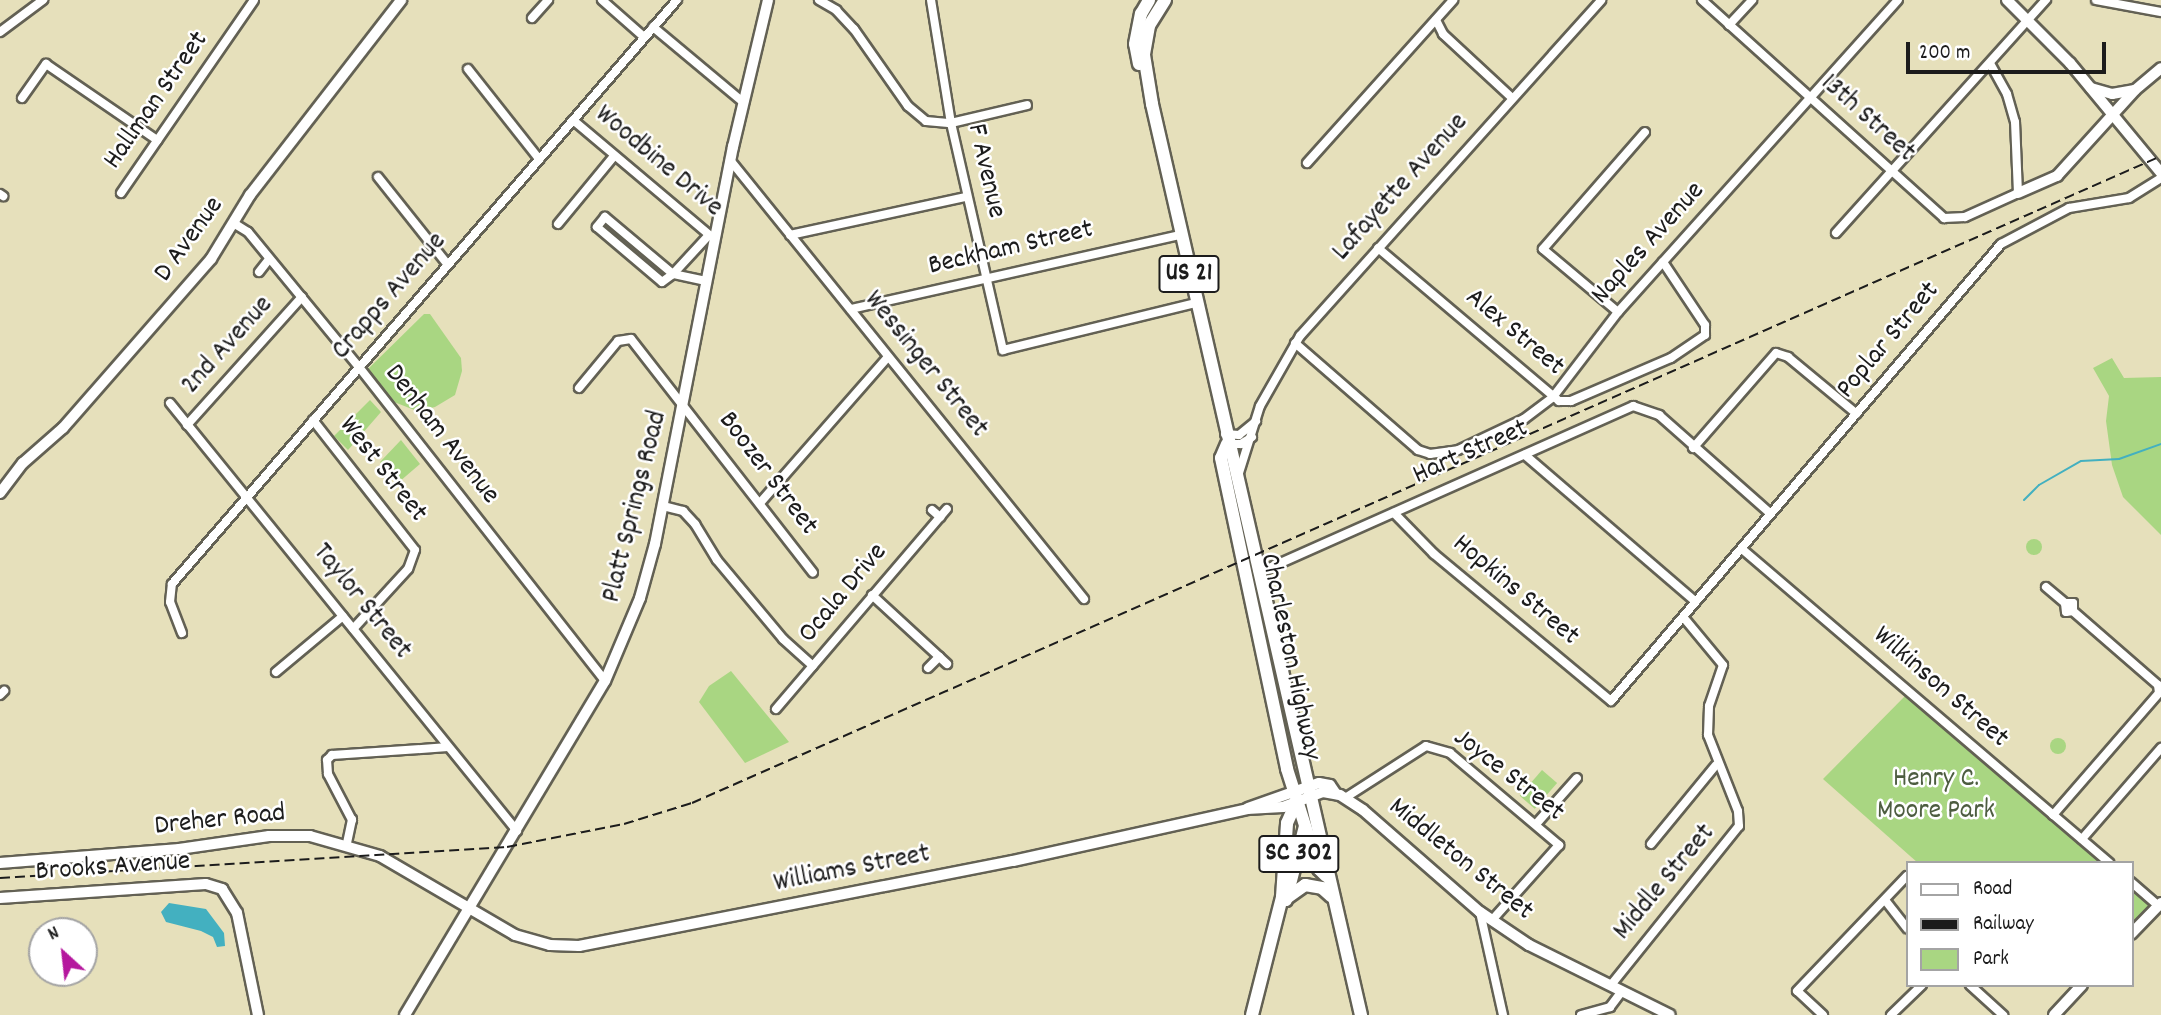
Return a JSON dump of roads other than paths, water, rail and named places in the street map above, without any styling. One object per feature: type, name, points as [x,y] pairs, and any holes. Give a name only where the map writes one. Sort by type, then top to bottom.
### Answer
[{"type":"main road","name":"Platt Springs Road","points":[[405,1015],[471,909],[605,681],[640,598],[663,506],[684,403],[712,237],[768,0]]},
{"type":"main road","name":"Charleston Highway","points":[[1149,0],[1140,14],[1135,44],[1152,104]]},
{"type":"main road","name":"Charleston Highway","points":[[1164,0],[1149,26],[1144,55],[1152,104],[1258,573],[1297,795]]},
{"type":"main road","points":[[2007,0],[2029,20],[2090,88],[2161,176]]},
{"type":"main road","points":[[2090,88],[2112,94],[2136,90]]},
{"type":"main road","name":"Charleston Highway","points":[[1226,439],[1221,458],[1297,795],[1326,876],[1361,1015]]},
{"type":"main road","name":"SC 302","points":[[1279,908],[1288,897],[1306,825],[1297,795]]},
{"type":"main road","name":"SC 302","points":[[1252,1015],[1279,908],[1287,823],[1297,795]]},
{"type":"main road","name":"Charleston Highway","points":[[1306,825],[1319,869],[1326,876]]},
{"type":"main road","points":[[1288,897],[1305,885],[1322,888],[1331,896]]},
{"type":"street","points":[[0,32],[43,0]]},
{"type":"street","name":"Hallman Street","points":[[121,193],[254,0]]},
{"type":"street","points":[[532,18],[548,0]]},
{"type":"street","points":[[602,0],[644,37]]},
{"type":"street","name":"Crapps Avenue","points":[[182,634],[170,602],[172,584],[677,0]]},
{"type":"street","points":[[818,0],[836,9],[854,29],[913,112],[926,121],[951,123],[1027,105]]},
{"type":"street","name":"F Avenue","points":[[931,0],[966,197],[1003,350],[1196,303]]},
{"type":"street","points":[[1307,163],[1453,0]]},
{"type":"street","name":"Lafayette Avenue","points":[[1237,478],[1255,421],[1276,373],[1295,343],[1601,0]]},
{"type":"street","name":"13th Street","points":[[1702,0],[1932,211],[1951,219],[2018,193]]},
{"type":"street","points":[[1729,25],[1752,0]]},
{"type":"street","name":"Naples Avenue","points":[[1295,343],[1406,440],[1430,454],[1451,452],[1524,419],[1553,397],[1618,312],[1898,0]]},
{"type":"street","points":[[1836,233],[2046,0]]},
{"type":"street","points":[[2096,0],[2161,12]]},
{"type":"street","name":"D Avenue","points":[[0,493],[200,272],[235,224],[250,195],[398,1]]},
{"type":"street","points":[[1436,20],[1443,34],[1512,98]]},
{"type":"street","points":[[653,27],[743,102]]},
{"type":"street","points":[[1990,63],[2013,114],[2018,193],[2057,176],[2112,114],[2161,68]]},
{"type":"street","points":[[22,98],[46,64],[158,141]]},
{"type":"street","points":[[468,69],[539,159]]},
{"type":"street","name":"Woodbine Drive","points":[[573,120],[712,237]]},
{"type":"street","points":[[1618,312],[1543,249],[1645,132]]},
{"type":"street","points":[[558,224],[614,156]]},
{"type":"street","name":"Wessinger Street","points":[[730,160],[1084,599]]},
{"type":"street","name":"Poplar Street","points":[[1611,701],[2007,240],[2069,208],[2146,191],[2161,176]]},
{"type":"street","points":[[378,177],[448,265]]},
{"type":"street","points":[[790,235],[966,197]]},
{"type":"street","points":[[706,282],[673,274],[606,217],[597,227],[662,282],[673,274],[712,237]]},
{"type":"street","name":"Denham Avenue","points":[[235,224],[248,232],[359,367],[605,681]]},
{"type":"street","name":"Beckham Street","points":[[851,309],[1181,235]]},
{"type":"street","name":"Alex Street","points":[[1378,248],[1553,397],[1571,401],[1671,358],[1705,335],[1705,325],[1663,262]]},
{"type":"street","points":[[259,272],[269,259]]},
{"type":"street","name":"2nd Avenue","points":[[187,425],[302,297]]},
{"type":"street","name":"Boozer Street","points":[[579,388],[624,338],[631,339],[684,403],[813,573]]},
{"type":"street","points":[[1772,514],[1693,448],[1776,353],[1783,353],[1857,414]]},
{"type":"street","points":[[760,503],[888,357]]},
{"type":"street","name":"Taylor Street","points":[[170,403],[517,831]]},
{"type":"street","name":"Hart Street","points":[[1258,573],[1639,406],[1659,415],[1693,448]]},
{"type":"street","name":"West Street","points":[[313,420],[415,550],[408,569],[353,629]]},
{"type":"street","points":[[1226,439],[1239,435],[1255,421]]},
{"type":"street","points":[[1226,439],[1241,444],[1252,437]]},
{"type":"street","points":[[1525,455],[1696,602]]},
{"type":"street","points":[[663,506],[683,512],[695,524],[718,560],[783,639],[813,666]]},
{"type":"street","name":"Ocala Drive","points":[[775,709],[947,509]]},
{"type":"street","points":[[932,510],[940,517]]},
{"type":"street","name":"Hopkins Street","points":[[1394,513],[1434,554],[1611,701]]},
{"type":"street","name":"Wilkinson Street","points":[[1742,549],[2107,861]]},
{"type":"street","points":[[2046,587],[2065,603],[2073,603],[2073,611],[2158,685],[2159,693],[2053,814]]},
{"type":"street","points":[[872,594],[947,664]]},
{"type":"street","points":[[276,672],[343,616]]},
{"type":"street","name":"Middle Street","points":[[1611,985],[1737,832],[1738,811],[1716,765],[1707,720],[1723,665],[1684,618]]},
{"type":"street","points":[[928,668],[939,657]]},
{"type":"street","points":[[774,694],[782,701]]},
{"type":"street","name":"Joyce Street","points":[[1341,796],[1419,749],[1437,746],[1537,823],[1559,845],[1494,918]]},
{"type":"street","points":[[347,843],[352,820],[328,774],[327,761],[332,755],[448,747]]},
{"type":"street","points":[[2082,839],[2161,748]]},
{"type":"street","points":[[1651,844],[1716,765]]},
{"type":"street","points":[[1537,823],[1577,778]]},
{"type":"street","name":"Middleton Street","points":[[1297,795],[1330,785],[1480,912],[1494,918],[1547,956],[1670,1015]]},
{"type":"street","name":"Williams Street","points":[[471,909],[529,940],[579,946],[1013,861],[1247,809],[1297,795]]},
{"type":"street","name":"Dreher Road","points":[[0,863],[179,849],[270,836],[347,843],[393,862],[471,909]]},
{"type":"street","points":[[1823,1015],[1797,991],[1906,877]]},
{"type":"street","name":"Brooks Avenue","points":[[0,898],[206,884],[222,889],[237,913],[258,1015]]},
{"type":"street","points":[[2133,884],[2159,910],[2133,932]]},
{"type":"street","points":[[1885,900],[1906,927]]},
{"type":"street","points":[[1480,912],[1503,1015]]},
{"type":"street","points":[[1891,1015],[1920,987]]},
{"type":"street","points":[[1972,987],[2003,1015]]},
{"type":"street","points":[[2054,1015],[2080,987]]},
{"type":"street","points":[[1581,1015],[1603,1013],[1615,1003],[1622,991]]},
{"type":"water","points":[[169,903],[206,909],[224,933],[225,946],[217,947],[213,937],[201,931],[166,922],[161,912]]},
{"type":"waterway","points":[[2024,500],[2039,485],[2081,461],[2119,459],[2161,444]]},
{"type":"railway","points":[[0,878],[507,847],[624,824],[692,803],[2161,156]]},
{"type":"park label","name":"Henry C. Moore Park","points":[[1936,796]]}]
